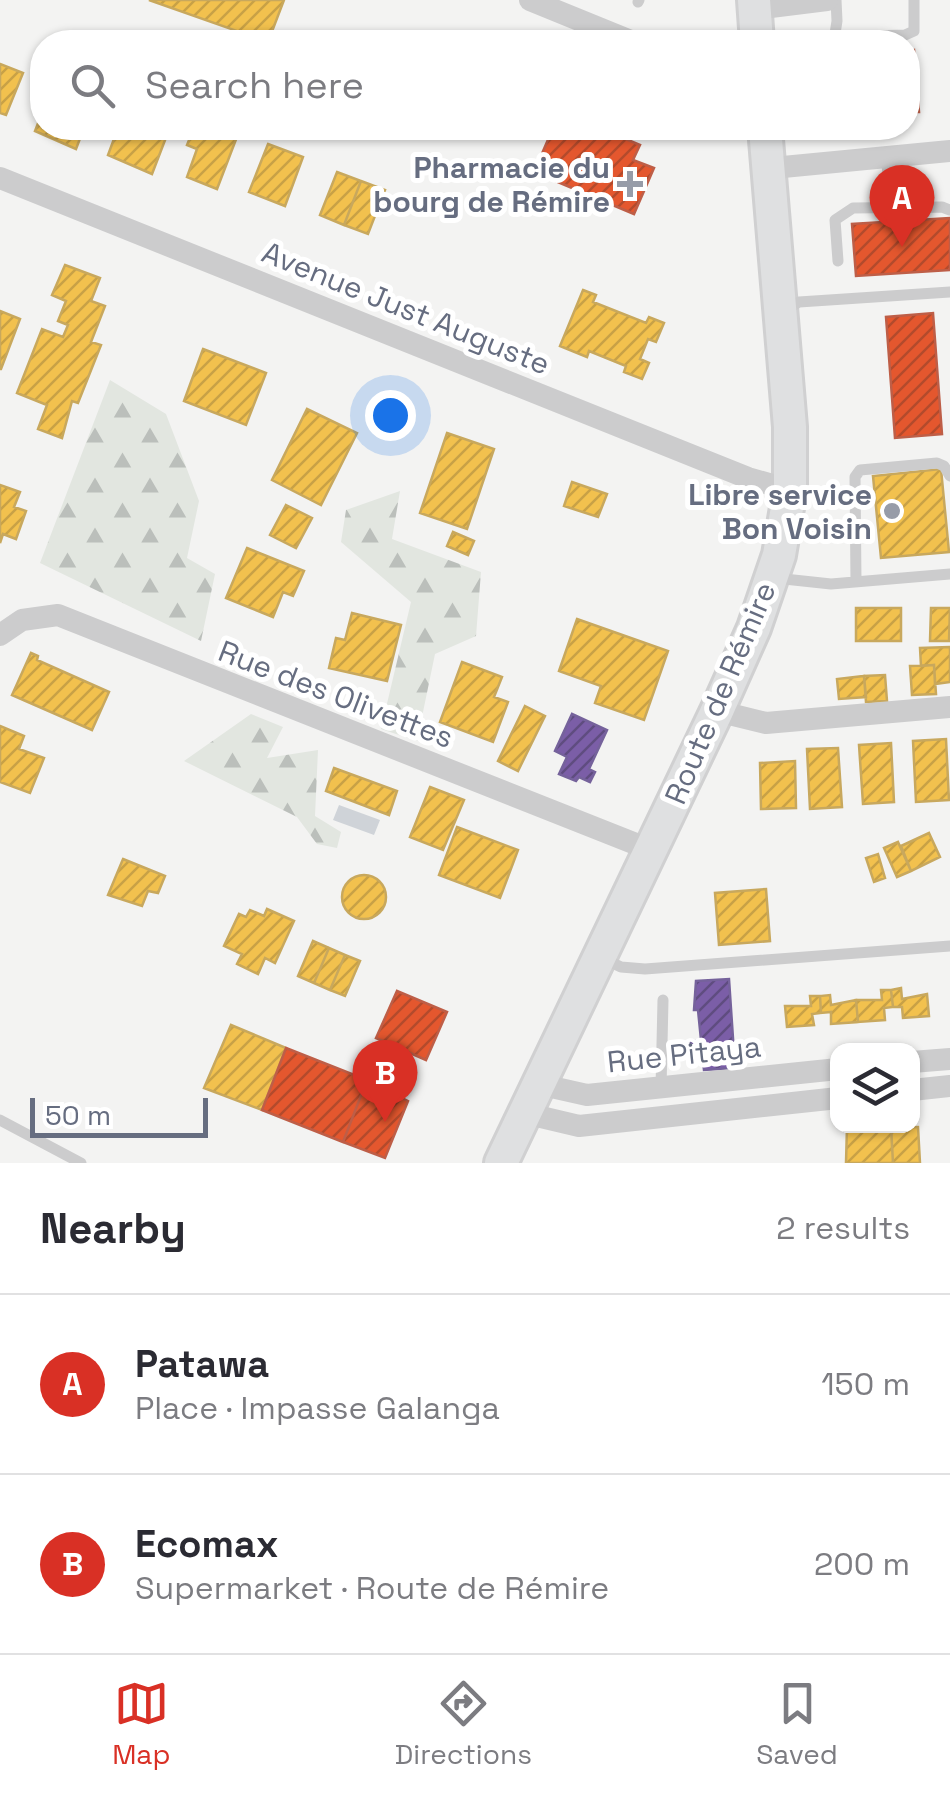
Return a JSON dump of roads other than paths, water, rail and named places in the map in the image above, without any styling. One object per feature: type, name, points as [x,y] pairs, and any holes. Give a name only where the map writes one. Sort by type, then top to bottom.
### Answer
[{"type":"main road","points":[[754,4],[757,30]]},
{"type":"main road","name":"Route de Rémire","points":[[500,1163],[717,711],[754,628],[779,555],[790,490],[790,426],[766,140]]},
{"type":"street","points":[[530,0],[604,30]]},
{"type":"street","points":[[754,4],[827,0]]},
{"type":"street","points":[[769,176],[783,167],[950,152]]},
{"type":"street","name":"Avenue Just Auguste","points":[[0,178],[748,478],[790,490]]},
{"type":"street","name":"Rue des Olivettes","points":[[0,635],[22,620],[58,616],[651,850]]},
{"type":"street","points":[[717,711],[766,723],[950,708]]},
{"type":"street","points":[[920,1061],[950,1059]]},
{"type":"street","name":"Rue Pitaya","points":[[531,1098],[830,1069]]},
{"type":"street","points":[[920,1089],[950,1086]]},
{"type":"street","points":[[531,1098],[579,1126],[830,1099]]},
{"type":"lane","points":[[834,30],[836,0]]},
{"type":"lane","points":[[914,0],[914,30]]},
{"type":"lane","points":[[887,157],[890,206]]},
{"type":"lane","points":[[838,262],[835,220],[854,208],[950,210]]},
{"type":"lane","points":[[781,312],[798,302],[950,292]]},
{"type":"lane","points":[[856,582],[855,477],[860,470],[937,463],[950,476]]},
{"type":"lane","points":[[771,578],[813,584],[950,574]]},
{"type":"lane","points":[[598,956],[621,967],[646,970],[950,946]]},
{"type":"lane","points":[[660,1088],[663,1000]]},
{"type":"lane","points":[[0,1120],[81,1163]]},
{"type":"place","name":"Pharmacie du bourg de Rémire","points":[[630,184]]},
{"type":"place","name":"Patawa","points":[[902,247]]},
{"type":"place","name":"Libre service Bon Voisin","points":[[892,511]]},
{"type":"place","name":"Ecomax","points":[[385,1122]]}]
